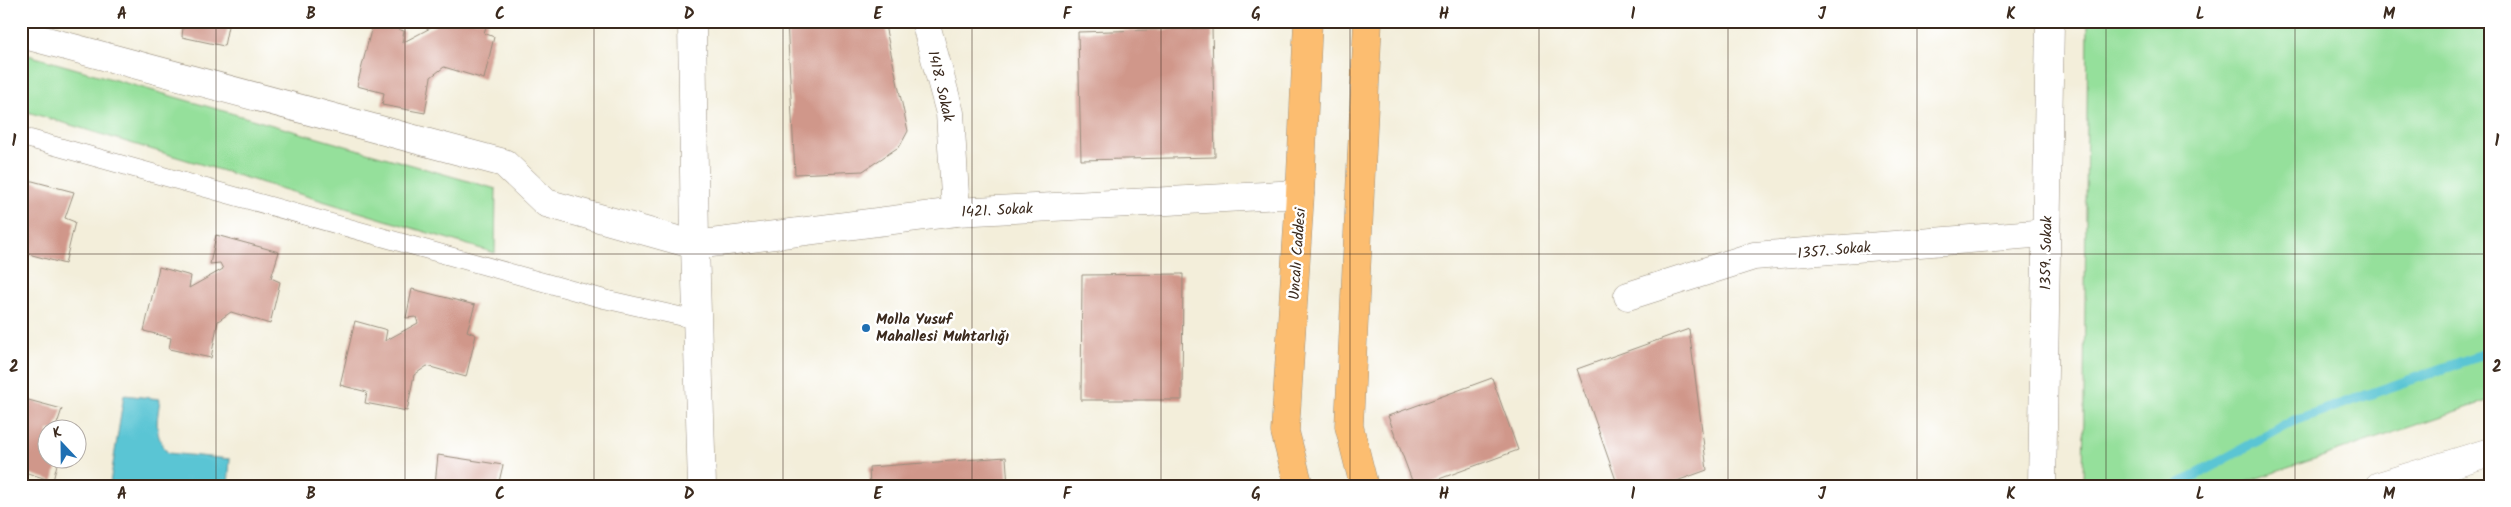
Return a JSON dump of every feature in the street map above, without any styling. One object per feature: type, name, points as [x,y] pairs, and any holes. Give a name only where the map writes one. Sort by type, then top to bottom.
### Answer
[{"type":"main road","name":"Uncalı Caddesi","points":[[1299,486],[1285,432],[1300,194],[1308,21]]},
{"type":"main road","points":[[1364,486],[1349,426],[1368,21]]},
{"type":"street","points":[[692,21],[695,245],[702,486]]},
{"type":"street","name":"1418. Sokak","points":[[925,21],[950,113],[956,212]]},
{"type":"street","name":"1359. Sokak","points":[[2042,486],[2050,21]]},
{"type":"street","points":[[21,34],[504,163],[546,203],[695,245]]},
{"type":"street","name":"1421. Sokak","points":[[695,245],[956,212],[1300,194]]},
{"type":"street","name":"1357. Sokak","points":[[1628,296],[1754,256],[2046,233]]},
{"type":"street","points":[[2378,486],[2490,452]]},
{"type":"lane","points":[[30,139],[604,299],[697,320]]},
{"type":"green space","points":[[2088,21],[2490,21],[2490,400],[2234,486],[2083,486]]},
{"type":"green space","points":[[21,53],[496,189],[495,253],[21,110]]},
{"type":"water","points":[[124,395],[160,399],[157,427],[160,439],[168,453],[230,459],[228,486],[129,486],[110,483]]},
{"type":"building","points":[[165,21],[229,21],[224,46],[182,37],[183,27]]},
{"type":"building","points":[[434,21],[488,21],[484,33],[494,37],[484,79],[444,67],[431,77],[425,113],[382,105],[384,93],[357,86],[373,22],[404,31],[402,43],[436,25]]},
{"type":"building","points":[[787,21],[884,21],[908,131],[900,146],[863,171],[795,174]]},
{"type":"building","points":[[1212,28],[1215,157],[1081,160],[1078,32]]},
{"type":"building","points":[[21,178],[74,192],[65,218],[75,222],[65,264],[25,253],[21,255]]},
{"type":"building","points":[[216,235],[279,252],[271,278],[280,282],[270,324],[231,312],[218,321],[211,358],[169,349],[171,338],[144,331],[159,267],[191,276],[189,288],[223,269],[220,263],[210,264]]},
{"type":"building","points":[[1183,274],[1182,400],[1081,400],[1082,275]]},
{"type":"building","points":[[412,289],[475,305],[467,331],[476,335],[466,377],[427,366],[414,375],[407,411],[365,403],[367,392],[340,385],[355,321],[387,330],[385,341],[418,323],[416,317],[406,318]]},
{"type":"building","points":[[1689,329],[1707,470],[1663,486],[1618,486],[1577,369]]},
{"type":"building","points":[[1492,378],[1518,450],[1420,486],[1414,486],[1388,416]]},
{"type":"building","points":[[21,398],[62,409],[58,420],[38,420],[38,470],[56,470],[53,481],[21,471]]},
{"type":"building","points":[[438,455],[503,465],[498,486],[447,486],[445,482],[435,484]]},
{"type":"building","points":[[1006,457],[1008,486],[870,486],[869,467]]},
{"type":"waterway","points":[[2176,486],[2293,421],[2490,352]]},
{"type":"place","name":"Molla Yusuf Mahallesi Muhtarlığı","points":[[866,328]]}]
